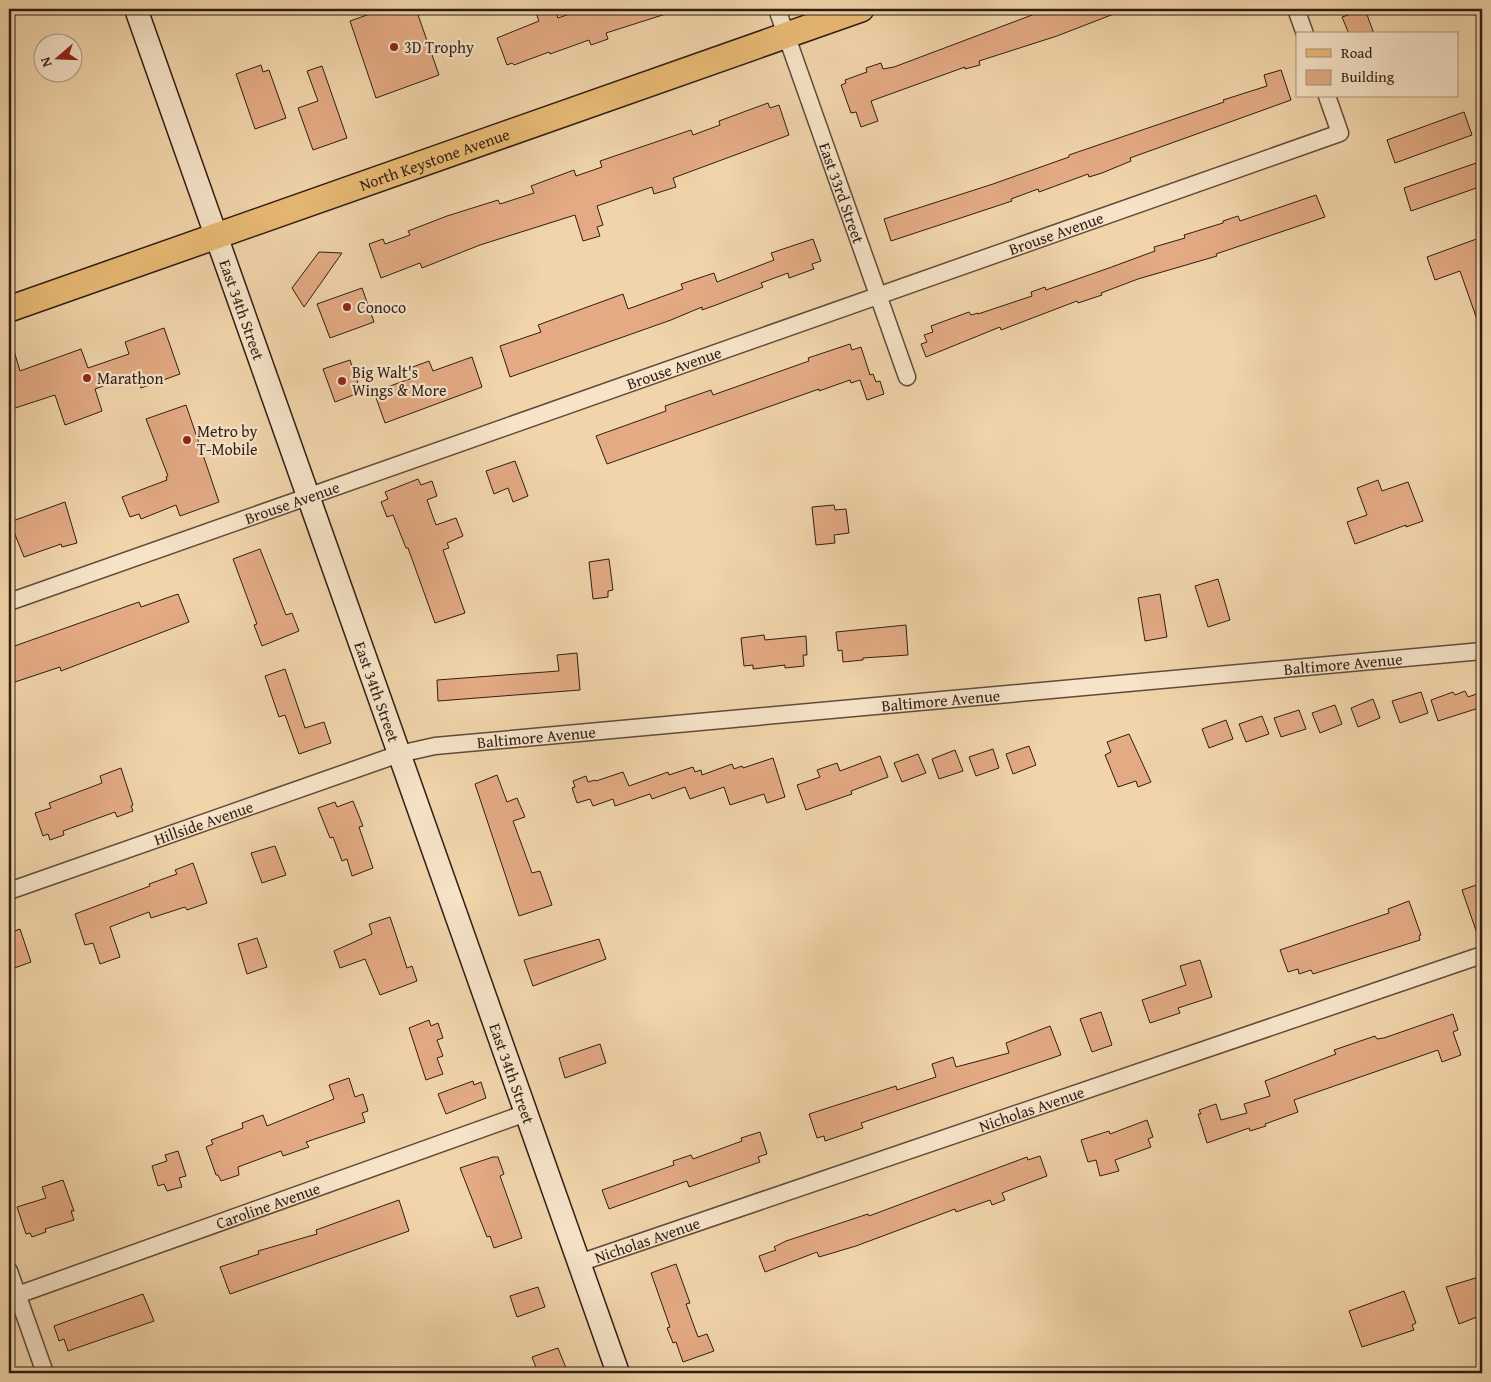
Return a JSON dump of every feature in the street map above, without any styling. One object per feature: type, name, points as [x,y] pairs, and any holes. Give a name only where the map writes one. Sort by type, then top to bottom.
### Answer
[{"type":"main road","name":"East 34th Street","points":[[136,9],[618,1373]]},
{"type":"main road","name":"North Keystone Avenue","points":[[9,309],[861,9]]},
{"type":"street","name":"East 33rd Street","points":[[777,9],[907,376]]},
{"type":"street","points":[[1296,9],[1304,32]]},
{"type":"street","name":"Brouse Avenue","points":[[9,602],[1340,133],[1328,98]]},
{"type":"street","name":"Baltimore Avenue","points":[[399,754],[435,746],[1482,651]]},
{"type":"street","name":"Hillside Avenue","points":[[9,892],[399,754]]},
{"type":"street","name":"Nicholas Avenue","points":[[579,1263],[1482,955]]},
{"type":"street","name":"Caroline Avenue","points":[[13,1296],[526,1113]]},
{"type":"street","points":[[9,1271],[13,1296],[45,1373]]},
{"type":"building","name":"3D Trophy","points":[[384,9],[416,9],[439,75],[376,98],[350,21]]},
{"type":"building","points":[[547,9],[555,9],[558,18],[584,9],[671,9],[672,12],[606,33],[608,39],[591,45],[589,40],[514,65],[512,63],[507,65],[497,38],[539,21],[536,13]]},
{"type":"building","points":[[1048,9],[1124,10],[1057,36],[979,61],[980,65],[965,69],[965,67],[871,101],[878,121],[861,127],[856,112],[851,113],[841,85],[846,83],[845,80],[867,72],[866,68],[881,63],[883,69],[894,67]]},
{"type":"building","points":[[1365,9],[1373,32],[1348,32],[1342,17]]},
{"type":"building","points":[[261,65],[263,72],[269,70],[286,118],[255,129],[236,74]]},
{"type":"building","points":[[322,66],[347,138],[313,150],[298,108],[318,101],[307,71]]},
{"type":"building","points":[[1281,70],[1291,100],[1130,158],[1131,161],[1102,173],[1089,177],[1088,174],[1039,192],[1038,189],[1011,199],[1012,201],[891,241],[884,219],[993,184],[1069,157],[1069,155],[1267,86],[1264,75]]},
{"type":"building","points":[[768,103],[770,108],[779,105],[789,135],[673,178],[676,187],[654,194],[652,187],[597,206],[603,225],[597,227],[600,236],[583,241],[575,215],[480,245],[422,268],[420,263],[381,278],[369,244],[383,239],[385,244],[410,235],[408,231],[447,216],[498,200],[500,204],[534,193],[531,186],[574,170],[576,176],[602,167],[600,161],[691,130],[693,135],[720,125],[719,121]]},
{"type":"building","points":[[1464,112],[1472,135],[1395,163],[1387,140]]},
{"type":"building","points":[[1482,161],[1482,186],[1411,211],[1404,188]]},
{"type":"building","points":[[1316,195],[1325,217],[1216,254],[1217,256],[1138,279],[1101,293],[1102,295],[1078,303],[1077,301],[1001,330],[1000,327],[926,357],[921,344],[927,342],[924,335],[933,332],[931,326],[969,312],[971,315],[978,314],[1032,296],[1031,292],[1045,287],[1046,290],[1155,251],[1154,247],[1185,238],[1184,235],[1223,223],[1223,221],[1238,216],[1240,221]]},
{"type":"building","points":[[1482,237],[1482,328],[1480,328],[1460,271],[1435,280],[1427,257]]},
{"type":"building","points":[[813,239],[821,261],[812,264],[814,269],[789,278],[788,273],[761,283],[763,287],[716,305],[702,310],[702,307],[671,320],[510,377],[500,346],[541,332],[538,325],[623,294],[628,309],[683,289],[681,284],[714,273],[717,282],[774,260],[771,253]]},
{"type":"building","points":[[319,252],[342,253],[304,307],[292,288]]},
{"type":"building","name":"Conoco","points":[[362,288],[374,322],[330,338],[317,304]]},
{"type":"building","name":"Marathon","points":[[164,328],[180,374],[141,388],[136,374],[95,389],[102,411],[65,425],[55,395],[9,410],[9,344],[12,344],[20,371],[81,349],[88,368],[129,354],[125,342]]},
{"type":"building","points":[[850,344],[852,350],[861,347],[870,375],[873,374],[876,382],[880,381],[884,394],[867,400],[860,380],[851,383],[850,380],[819,391],[819,389],[607,464],[596,436],[666,411],[665,406],[711,390],[713,395],[809,361],[808,358]]},
{"type":"building","points":[[472,357],[482,387],[385,423],[374,392],[412,378],[410,368],[429,361],[433,371]]},
{"type":"building","name":"Big Walt's Wings & More","points":[[350,360],[361,392],[335,402],[323,369]]},
{"type":"building","points":[[186,405],[219,502],[180,516],[176,505],[141,519],[139,514],[130,517],[122,497],[167,480],[166,477],[168,476],[146,419]]},
{"type":"building","points":[[515,461],[528,496],[513,502],[508,488],[494,494],[486,471]]},
{"type":"building","points":[[418,479],[421,485],[432,481],[437,496],[427,500],[436,525],[456,518],[463,536],[447,543],[449,548],[443,550],[465,613],[435,623],[408,548],[406,548],[393,515],[387,517],[381,502],[388,499],[385,492]]},
{"type":"building","points":[[1378,480],[1382,491],[1408,482],[1423,521],[1406,527],[1406,525],[1355,544],[1347,522],[1367,515],[1357,488]]},
{"type":"building","points":[[65,502],[77,543],[62,547],[61,544],[24,557],[10,522]]},
{"type":"building","points":[[834,505],[835,510],[846,509],[849,533],[834,535],[835,543],[816,545],[812,507]]},
{"type":"building","points":[[260,549],[286,615],[292,613],[299,631],[262,646],[254,625],[257,624],[233,559]]},
{"type":"building","points":[[609,559],[613,590],[608,591],[608,597],[593,599],[589,562]]},
{"type":"building","points":[[1218,579],[1230,620],[1208,627],[1195,586]]},
{"type":"building","points":[[178,594],[189,622],[61,671],[60,667],[9,684],[9,648],[139,602],[141,607]]},
{"type":"building","points":[[1160,594],[1167,637],[1145,641],[1138,598]]},
{"type":"building","points":[[906,625],[908,655],[863,658],[863,660],[843,662],[842,650],[838,651],[836,632]]},
{"type":"building","points":[[764,635],[765,640],[806,636],[807,655],[803,655],[804,666],[785,668],[785,665],[753,669],[753,665],[744,666],[741,638]]},
{"type":"building","points":[[577,653],[580,690],[438,701],[437,680],[559,671],[557,655]]},
{"type":"building","points":[[285,669],[305,728],[324,722],[331,743],[299,754],[285,715],[279,717],[265,676]]},
{"type":"building","points":[[1465,691],[1468,697],[1482,692],[1482,707],[1438,721],[1431,700],[1453,692],[1455,695]]},
{"type":"building","points":[[1421,692],[1428,713],[1400,723],[1392,701]]},
{"type":"building","points":[[1373,699],[1380,718],[1358,727],[1351,708]]},
{"type":"building","points":[[1335,705],[1342,724],[1320,733],[1312,713]]},
{"type":"building","points":[[1299,710],[1306,729],[1281,737],[1274,718]]},
{"type":"building","points":[[1262,716],[1269,734],[1246,742],[1239,724]]},
{"type":"building","points":[[1226,720],[1233,739],[1209,748],[1202,729]]},
{"type":"building","points":[[1129,734],[1151,782],[1138,787],[1136,781],[1118,787],[1105,755],[1111,752],[1107,742]]},
{"type":"building","points":[[1029,746],[1036,765],[1013,774],[1006,754]]},
{"type":"building","points":[[993,749],[999,768],[976,776],[969,757]]},
{"type":"building","points":[[955,750],[963,771],[939,779],[932,759]]},
{"type":"building","points":[[918,754],[926,773],[902,782],[894,763]]},
{"type":"building","points":[[880,756],[888,777],[851,791],[852,794],[806,810],[797,785],[820,777],[817,770],[837,763],[840,771]]},
{"type":"building","points":[[773,758],[785,797],[767,803],[764,794],[730,805],[724,787],[690,799],[685,787],[652,799],[650,794],[615,806],[613,799],[593,806],[590,799],[577,803],[572,788],[575,787],[573,781],[586,776],[588,782],[623,772],[629,786],[668,772],[669,775],[693,767],[695,772],[701,770],[702,775],[732,764],[734,769],[742,766],[743,768]]},
{"type":"building","points":[[121,768],[133,805],[131,806],[133,811],[117,817],[115,812],[63,831],[64,835],[50,840],[48,834],[43,836],[35,813],[51,808],[49,803],[102,783],[100,776]]},
{"type":"building","points":[[497,775],[507,802],[517,798],[525,817],[513,821],[532,873],[540,871],[552,905],[519,916],[475,784]]},
{"type":"building","points":[[353,801],[363,826],[359,827],[373,868],[352,876],[347,859],[342,861],[333,837],[330,838],[318,808],[335,802],[337,807]]},
{"type":"building","points":[[275,846],[286,875],[262,883],[251,853]]},
{"type":"building","points":[[193,863],[207,903],[187,910],[185,907],[151,918],[149,912],[110,927],[120,957],[100,964],[93,943],[85,945],[75,914],[150,886],[149,884],[177,874],[175,870]]},
{"type":"building","points":[[1482,883],[1482,941],[1480,942],[1462,890]]},
{"type":"building","points":[[1409,901],[1421,935],[1419,936],[1420,940],[1313,974],[1311,970],[1299,974],[1298,969],[1288,972],[1280,950],[1389,913],[1388,909]]},
{"type":"building","points":[[390,917],[407,968],[412,966],[417,981],[380,995],[365,959],[340,968],[334,951],[372,934],[369,924]]},
{"type":"building","points":[[20,929],[31,962],[9,970],[9,933]]},
{"type":"building","points":[[257,938],[267,967],[247,974],[238,944]]},
{"type":"building","points":[[599,939],[606,959],[533,986],[524,960]]},
{"type":"building","points":[[1200,960],[1212,997],[1178,1008],[1180,1013],[1150,1023],[1142,1000],[1186,985],[1180,966]]},
{"type":"building","points":[[1101,1012],[1112,1045],[1092,1052],[1080,1019]]},
{"type":"building","points":[[1453,1014],[1458,1030],[1453,1032],[1461,1055],[1442,1062],[1438,1050],[1294,1100],[1298,1112],[1265,1124],[1266,1126],[1250,1131],[1249,1128],[1207,1143],[1198,1114],[1201,1114],[1199,1110],[1216,1104],[1221,1120],[1247,1113],[1244,1104],[1270,1096],[1265,1081],[1336,1054],[1334,1050],[1375,1036],[1377,1039],[1384,1038]]},
{"type":"building","points":[[429,1020],[431,1026],[438,1023],[443,1038],[437,1040],[443,1056],[437,1058],[443,1074],[426,1080],[409,1028]]},
{"type":"building","points":[[1050,1026],[1061,1055],[861,1123],[863,1128],[825,1141],[824,1136],[817,1138],[809,1114],[896,1086],[897,1090],[936,1077],[932,1064],[953,1057],[956,1067],[1009,1053],[1006,1043]]},
{"type":"building","points":[[600,1044],[606,1063],[565,1078],[559,1058]]},
{"type":"building","points":[[349,1078],[355,1097],[363,1094],[368,1111],[362,1113],[365,1122],[306,1142],[309,1147],[283,1156],[281,1151],[238,1167],[239,1175],[221,1181],[218,1175],[216,1175],[206,1147],[213,1144],[211,1140],[243,1128],[242,1123],[263,1115],[267,1126],[334,1099],[329,1085]]},
{"type":"building","points":[[473,1081],[474,1085],[481,1082],[486,1098],[446,1114],[438,1094]]},
{"type":"building","points":[[1147,1120],[1153,1137],[1148,1139],[1151,1147],[1115,1160],[1119,1171],[1100,1176],[1096,1160],[1088,1162],[1081,1140],[1109,1131],[1110,1134]]},
{"type":"building","points":[[760,1132],[767,1154],[758,1157],[760,1162],[689,1187],[687,1181],[609,1209],[602,1190],[674,1165],[673,1161],[691,1155],[693,1159],[742,1141],[741,1138]]},
{"type":"building","points":[[178,1151],[186,1176],[179,1178],[182,1187],[167,1191],[164,1184],[158,1186],[152,1166],[167,1161],[165,1155]]},
{"type":"building","points":[[1040,1156],[1047,1176],[1002,1193],[1005,1200],[992,1205],[990,1200],[956,1212],[955,1209],[856,1246],[819,1257],[817,1252],[765,1272],[759,1256],[776,1250],[774,1247],[786,1241],[868,1214],[869,1216],[1027,1157],[1028,1160]]},
{"type":"building","points":[[498,1157],[504,1174],[500,1176],[522,1238],[494,1248],[490,1236],[487,1237],[460,1168]]},
{"type":"building","points":[[63,1180],[74,1211],[71,1211],[74,1220],[45,1229],[46,1232],[32,1237],[30,1233],[26,1234],[17,1207],[46,1198],[42,1187]]},
{"type":"building","points":[[399,1200],[409,1231],[230,1294],[220,1267],[259,1254],[258,1251],[317,1234],[316,1230]]},
{"type":"building","points":[[676,1264],[690,1303],[686,1304],[698,1337],[707,1334],[714,1351],[683,1362],[676,1342],[673,1343],[667,1328],[670,1327],[651,1273]]},
{"type":"building","points":[[1482,1276],[1482,1315],[1459,1324],[1446,1287]]},
{"type":"building","points":[[538,1287],[545,1307],[517,1317],[510,1296]]},
{"type":"building","points":[[1404,1291],[1416,1323],[1412,1325],[1414,1330],[1362,1347],[1349,1311]]},
{"type":"building","points":[[143,1294],[154,1321],[68,1351],[64,1339],[59,1341],[54,1326]]},
{"type":"building","points":[[558,1348],[566,1368],[551,1373],[538,1373],[532,1357]]},
{"type":"place","name":"3D Trophy","points":[[394,47]]},
{"type":"place","name":"Conoco","points":[[347,307]]},
{"type":"place","name":"Marathon","points":[[87,378]]},
{"type":"place","name":"Big Walt's Wings & More","points":[[342,381]]},
{"type":"place","name":"Metro by T-Mobile","points":[[187,440]]}]
